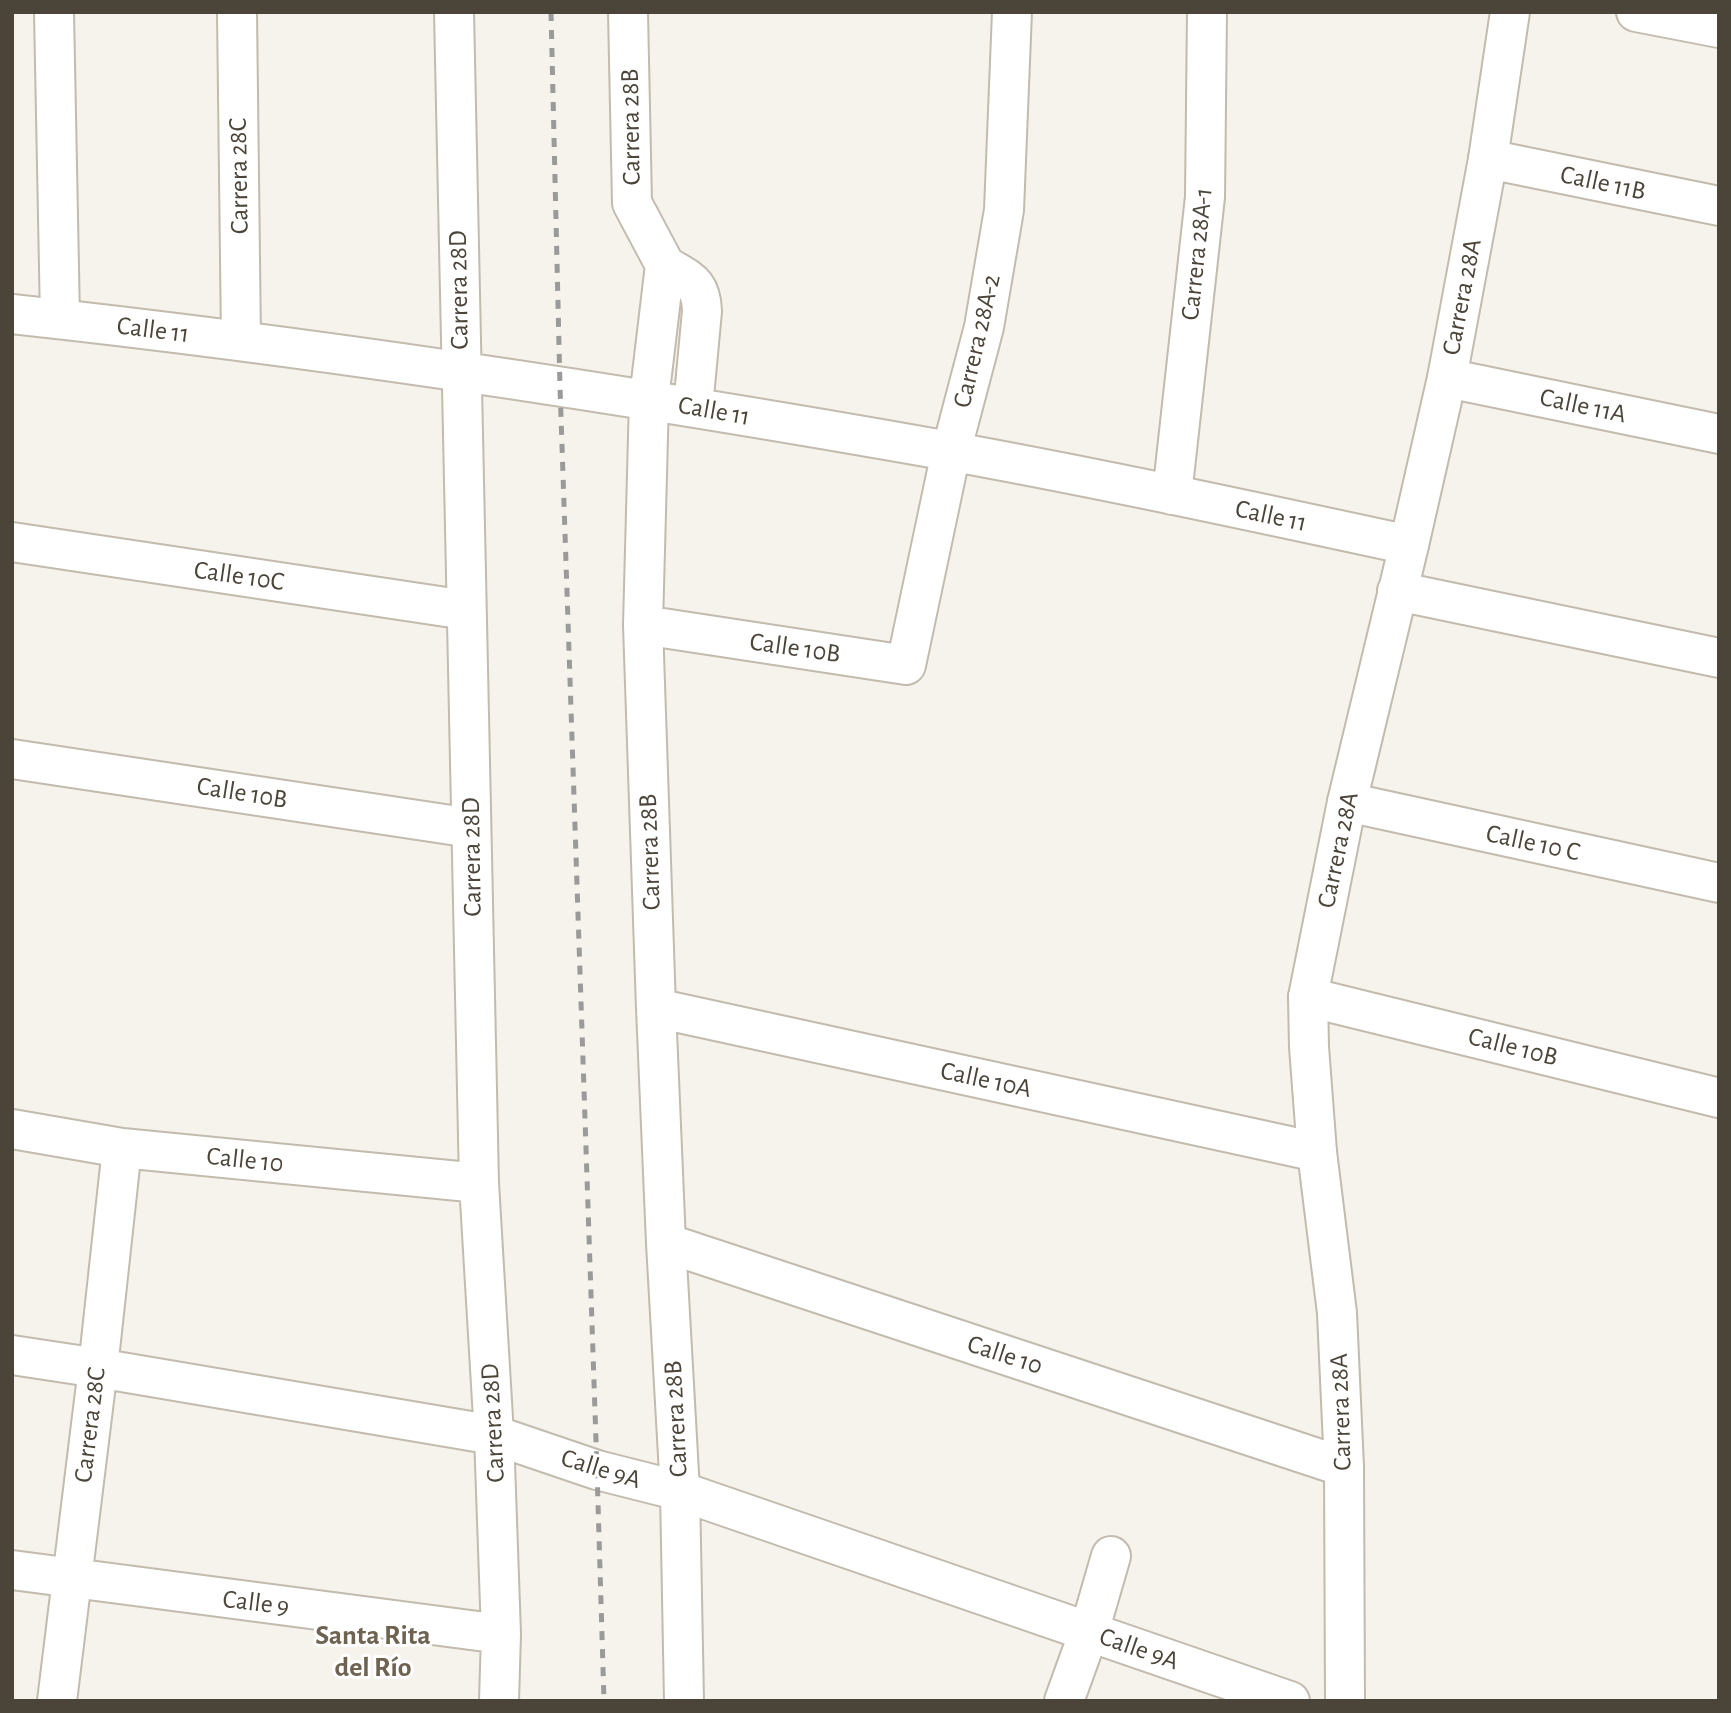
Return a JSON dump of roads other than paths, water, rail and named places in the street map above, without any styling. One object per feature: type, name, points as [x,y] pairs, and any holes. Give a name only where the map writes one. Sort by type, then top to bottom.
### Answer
[{"type":"street","points":[[54,12],[60,319]]},
{"type":"street","name":"Carrera 28C","points":[[237,12],[242,340]]},
{"type":"street","name":"Carrera 28D","points":[[454,12],[479,1183],[494,1434],[500,1634],[499,1701]]},
{"type":"street","name":"Carrera 28B","points":[[628,12],[632,203],[665,265],[649,399],[643,625],[656,1009],[680,1491],[684,1701]]},
{"type":"street","name":"Carrera 28A-2","points":[[906,664],[951,452],[984,327],[1004,210],[1012,12]]},
{"type":"street","name":"Carrera 28A-1","points":[[1172,495],[1205,197],[1207,12]]},
{"type":"street","name":"Carrera 28A","points":[[1346,1701],[1343,1467],[1337,1313],[1317,1152],[1308,1047],[1308,997],[1347,802],[1447,378],[1488,159],[1510,12]]},
{"type":"street","points":[[1636,12],[1719,28]]},
{"type":"street","name":"Calle 11B","points":[[1488,159],[1719,206]]},
{"type":"street","points":[[665,265],[697,286],[702,299],[693,407]]},
{"type":"street","name":"Calle 11","points":[[12,314],[242,340],[649,399],[951,452],[1409,545]]},
{"type":"street","name":"Calle 11A","points":[[1447,378],[1719,434]]},
{"type":"street","name":"Calle 10C","points":[[12,542],[467,610]]},
{"type":"street","points":[[1397,591],[1719,658]]},
{"type":"street","name":"Calle 10B","points":[[643,625],[906,664]]},
{"type":"street","name":"Calle 10B","points":[[12,759],[471,828]]},
{"type":"street","name":"Calle 10 C","points":[[1347,802],[1719,883]]},
{"type":"street","name":"Calle 10B","points":[[1308,997],[1719,1098]]},
{"type":"street","name":"Calle 10A","points":[[656,1009],[1317,1152]]},
{"type":"street","name":"Calle 10","points":[[12,1129],[122,1148],[479,1183]]},
{"type":"street","name":"Carrera 28C","points":[[57,1701],[122,1148]]},
{"type":"street","name":"Calle 10","points":[[666,1243],[1343,1467]]},
{"type":"street","name":"Calle 9A","points":[[12,1355],[494,1434],[597,1469],[680,1491],[1290,1701]]},
{"type":"street","points":[[1063,1701],[1089,1632],[1111,1556]]},
{"type":"street","name":"Calle 9","points":[[12,1570],[500,1634]]},
{"type":"railway","points":[[551,12],[560,387],[604,1701]]},
{"type":"district","name":"Santa Rita del Río","points":[[373,1652]]}]
